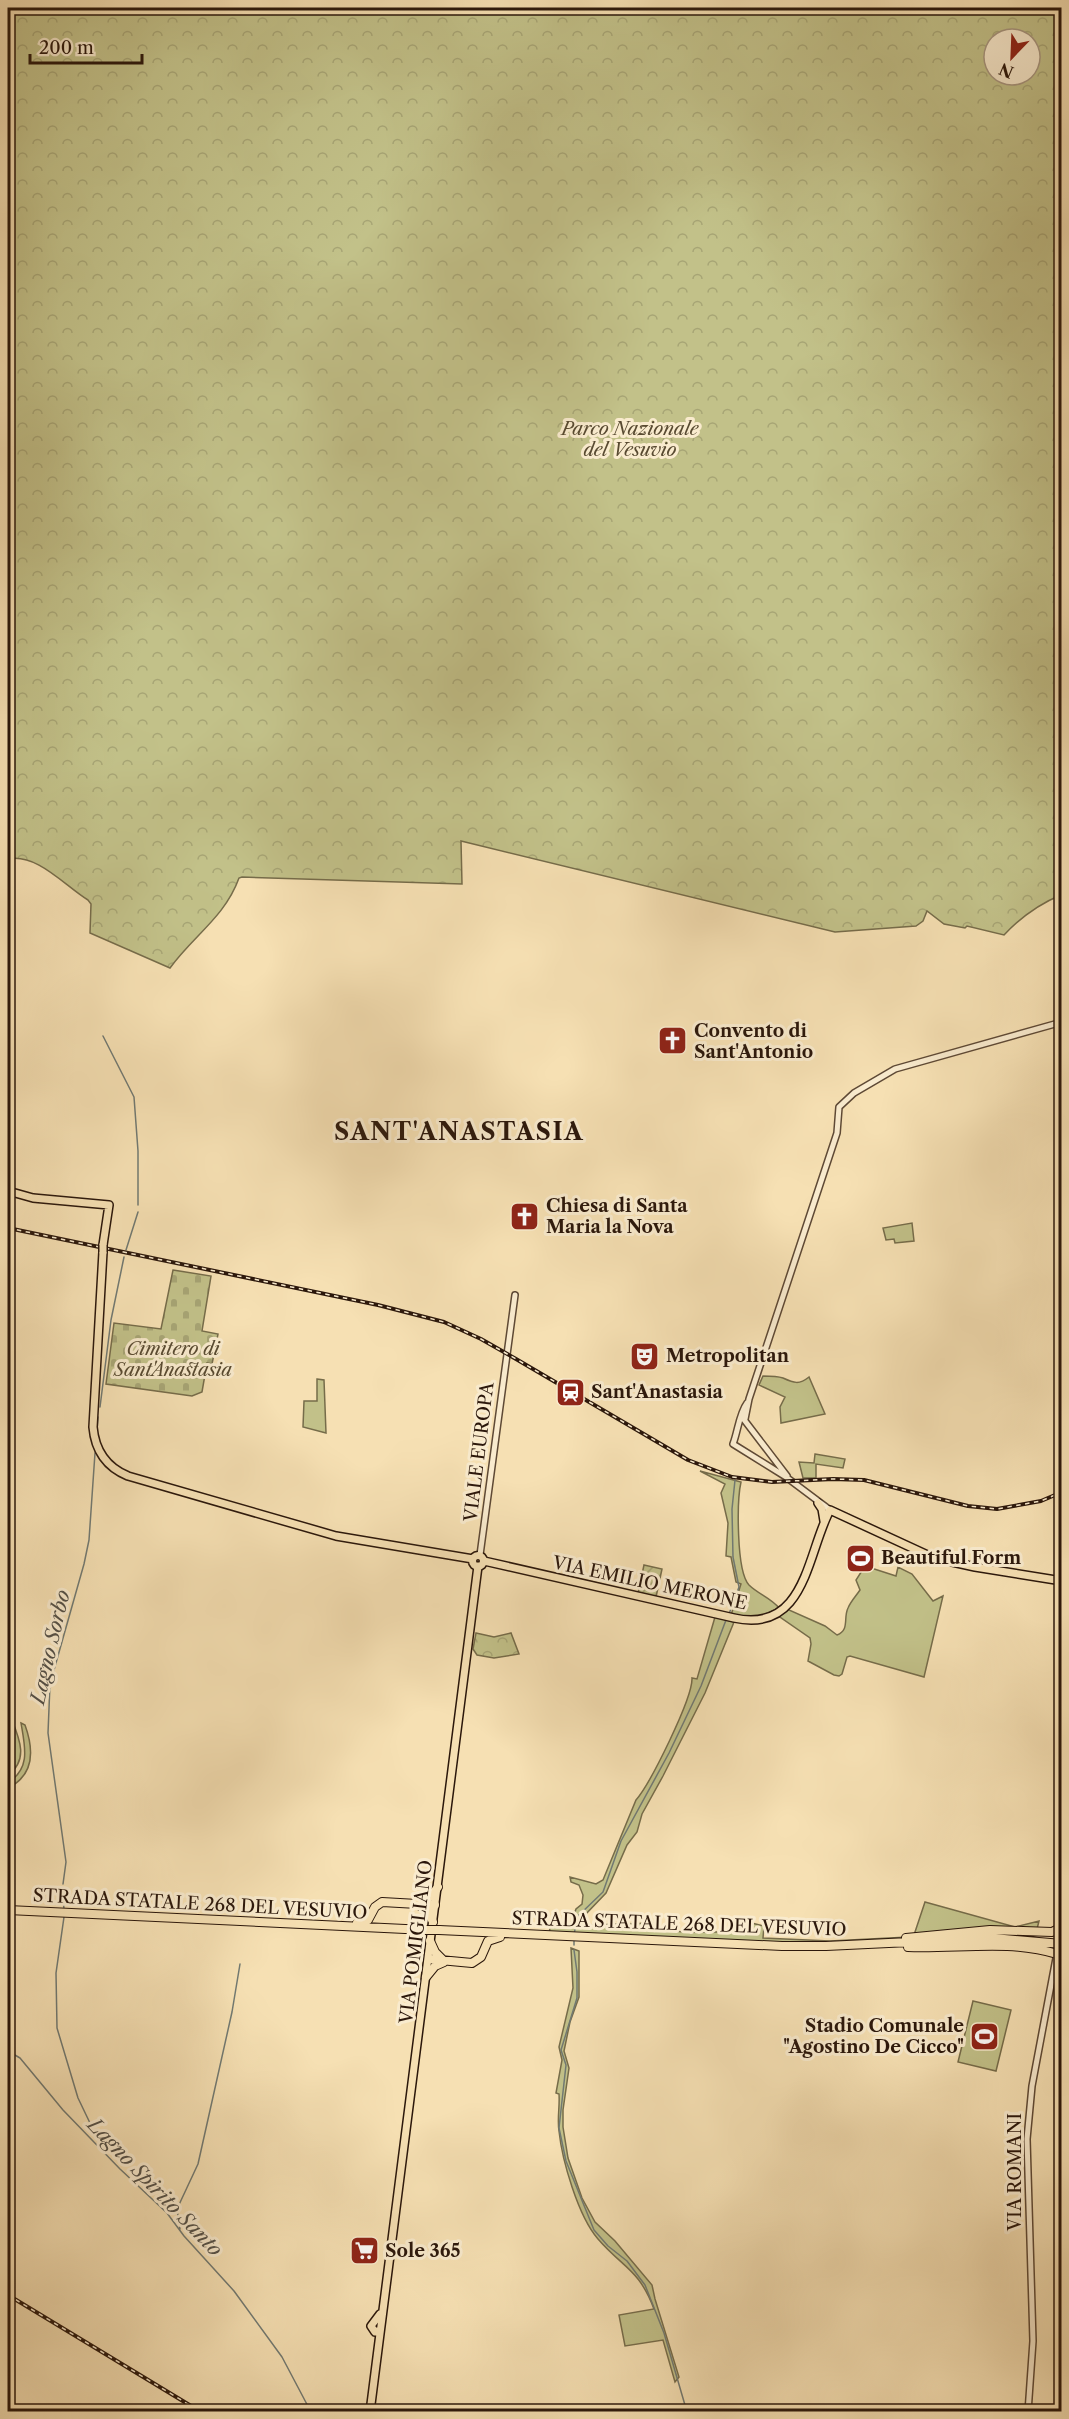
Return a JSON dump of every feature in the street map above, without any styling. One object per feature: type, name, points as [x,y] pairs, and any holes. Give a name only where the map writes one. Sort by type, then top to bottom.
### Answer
[{"type":"highway","points":[[416,1903],[429,1898],[438,1887]]},
{"type":"highway","points":[[332,1925],[364,1923],[375,1907],[382,1902],[435,1905]]},
{"type":"highway","points":[[416,1903],[427,1910],[433,1922]]},
{"type":"highway","name":"STRADA STATALE 268 DEL VESUVIO","points":[[8,1910],[783,1946],[872,1944]]},
{"type":"highway","points":[[373,1913],[382,1924],[411,1929]]},
{"type":"highway","points":[[872,1944],[927,1935],[990,1929],[1052,1932],[1060,1938]]},
{"type":"highway","points":[[442,1931],[476,1938],[483,1949]]},
{"type":"highway","points":[[429,1959],[472,1963],[481,1957],[488,1941],[495,1937],[538,1935]]},
{"type":"highway","points":[[872,1944],[926,1948],[1022,1947],[1060,1938]]},
{"type":"highway","points":[[430,1941],[436,1954],[446,1962]]},
{"type":"highway","points":[[426,1977],[437,1964],[446,1962]]},
{"type":"main road","name":"VIA EMILIO MERONE","points":[[8,1191],[33,1198],[109,1205],[103,1249],[93,1427],[97,1447],[110,1465],[128,1476],[336,1536],[479,1560],[734,1618],[752,1620],[775,1613],[796,1596],[804,1582],[824,1521],[830,1510]]},
{"type":"main road","points":[[818,1503],[822,1509],[824,1521],[832,1515],[841,1515]]},
{"type":"main road","points":[[830,1510],[934,1558],[975,1568],[1062,1581]]},
{"type":"main road","name":"VIA POMIGLIANO","points":[[370,2412],[379,2334],[382,2327],[378,2321],[382,2312],[429,1959],[479,1560]]},
{"type":"street","points":[[830,1510],[733,1444],[741,1414],[749,1399],[837,1133],[839,1107],[854,1093],[896,1069],[1062,1022]]},
{"type":"street","name":"VIALE EUROPA","points":[[479,1560],[515,1295]]},
{"type":"street","points":[[741,1414],[749,1399]]},
{"type":"street","points":[[741,1414],[792,1482]]},
{"type":"street","points":[[772,1470],[780,1468]]},
{"type":"street","name":"VIA ROMANI","points":[[1028,2412],[1033,2341],[1027,2139],[1032,2086],[1060,1938]]},
{"type":"green space","name":"Parco Nazionale del Vesuvio","points":[[8,8],[1061,8],[1061,895],[1031,912],[1004,935],[967,926],[965,928],[944,924],[927,911],[923,921],[916,926],[835,932],[461,841],[462,884],[239,878],[226,904],[170,968],[90,933],[91,904],[88,900],[50,872],[19,858],[8,859]]},
{"type":"green space","points":[[912,1223],[914,1241],[895,1243],[894,1239],[886,1240],[883,1228]]},
{"type":"green space","name":"Cimitero di Sant'Anastasia","points":[[173,1270],[211,1276],[202,1331],[218,1334],[212,1364],[207,1363],[202,1392],[192,1396],[106,1384],[114,1323],[161,1329]]},
{"type":"green space","points":[[763,1376],[796,1382],[809,1377],[825,1414],[781,1423],[780,1407],[785,1397],[759,1385]]},
{"type":"green space","points":[[317,1379],[324,1380],[326,1433],[303,1427],[304,1401],[317,1401]]},
{"type":"green space","points":[[815,1454],[845,1459],[843,1468],[816,1464],[816,1478],[803,1478],[799,1462],[814,1463]]},
{"type":"green space","points":[[700,1471],[741,1482],[739,1535],[745,1577],[749,1585],[779,1608],[758,1617],[731,1615],[741,1584],[736,1582],[731,1557],[726,1556],[728,1523],[721,1493],[725,1484]]},
{"type":"green space","points":[[644,1565],[662,1569],[656,1597],[638,1593]]},
{"type":"green space","points":[[865,1566],[896,1576],[898,1567],[912,1574],[933,1601],[943,1596],[924,1677],[850,1656],[847,1657],[842,1674],[834,1675],[808,1661],[810,1638],[777,1615],[787,1609],[825,1626],[837,1635],[841,1633],[845,1627],[848,1608],[860,1590],[856,1580]]},
{"type":"green space","points":[[715,1617],[734,1622],[705,1693],[642,1814],[637,1832],[627,1845],[606,1893],[584,1916],[581,1925],[654,1923],[662,1928],[684,1932],[741,1932],[745,1930],[747,1922],[764,1926],[763,1938],[830,1941],[909,1937],[819,1942],[774,1942],[549,1933],[551,1923],[567,1925],[571,1923],[576,1909],[582,1904],[583,1895],[579,1885],[571,1882],[570,1877],[596,1884],[603,1880],[636,1800],[670,1740],[686,1703],[692,1678],[697,1679]]},
{"type":"green space","points":[[476,1633],[494,1637],[511,1633],[519,1654],[494,1658],[477,1655],[473,1649]]},
{"type":"green space","points":[[8,1710],[18,1736],[21,1753],[15,1768],[8,1775]]},
{"type":"green space","points":[[21,1723],[25,1725],[28,1734],[30,1761],[23,1776],[8,1788],[8,1783],[20,1771],[25,1756]]},
{"type":"green space","points":[[925,1902],[1015,1927],[1039,1921],[1037,1929],[914,1935]]},
{"type":"green space","points":[[571,1948],[579,1951],[579,1997],[570,2022],[564,2051],[569,2068],[563,2110],[568,2158],[582,2198],[595,2222],[615,2241],[652,2285],[679,2377],[675,2382],[663,2340],[625,2346],[619,2315],[654,2309],[636,2277],[607,2249],[591,2229],[572,2187],[564,2157],[558,2126],[559,2094],[556,2093],[562,2060],[559,2047],[573,1988]]},
{"type":"green space","name":"Stadio Comunale \"Agostino De Cicco\"","points":[[973,2001],[1011,2010],[996,2071],[958,2062]]},
{"type":"waterway","name":"Lagno Sorbo","points":[[103,1036],[134,1097],[138,1151],[138,1205]]},
{"type":"waterway","name":"Lagno Sorbo","points":[[126,1250],[138,1212]]},
{"type":"waterway","name":"Lagno Sorbo","points":[[100,1407],[111,1320],[124,1257]]},
{"type":"waterway","name":"Lagno Sorbo","points":[[97,1431],[98,1417]]},
{"type":"waterway","name":"Lagno Sorbo","points":[[63,1884],[66,1862],[48,1733],[50,1684],[89,1540],[95,1453]]},
{"type":"waterway","points":[[729,1614],[739,1587],[733,1557],[732,1509],[735,1480]]},
{"type":"waterway","points":[[574,1934],[578,1916],[603,1892],[621,1841],[669,1753],[701,1686],[726,1620]]},
{"type":"waterway","name":"Lagno Sorbo","points":[[62,1889],[64,1909]]},
{"type":"waterway","name":"Lagno Sorbo","points":[[64,1917],[56,1973],[57,2028],[78,2098],[101,2146]]},
{"type":"waterway","points":[[574,1939],[574,1945]]},
{"type":"waterway","points":[[574,1950],[577,1998],[561,2050],[566,2065],[559,2128],[566,2161],[594,2230],[608,2246],[627,2261],[645,2285],[664,2333],[687,2412]]},
{"type":"waterway","points":[[180,2229],[177,2209],[198,2164],[232,2012],[240,1964]]},
{"type":"waterway","name":"Lagno Spirito Santo","points":[[8,2051],[20,2058],[63,2110],[120,2169],[167,2213],[184,2236],[234,2291],[282,2357],[311,2412]]},
{"type":"railway","points":[[8,1228],[378,1305],[444,1322],[481,1339],[688,1460],[732,1477],[772,1482],[864,1480],[968,1506],[997,1509],[1041,1501],[1062,1492]]},
{"type":"railway","points":[[8,2295],[201,2412]]},
{"type":"place","name":"Convento di Sant'Antonio","points":[[673,1041]]},
{"type":"place","name":"Chiesa di Santa Maria la Nova","points":[[525,1216]]},
{"type":"place","name":"Metropolitan","points":[[645,1356]]},
{"type":"place","name":"Sant'Anastasia","points":[[570,1392]]},
{"type":"place","name":"Beautiful Form","points":[[860,1558]]},
{"type":"place","name":"Stadio Comunale \"Agostino De Cicco\"","points":[[985,2036]]},
{"type":"place","name":"Sole 365","points":[[364,2251]]},
{"type":"district","name":"SANT'ANASTASIA","points":[[459,1131]]}]
